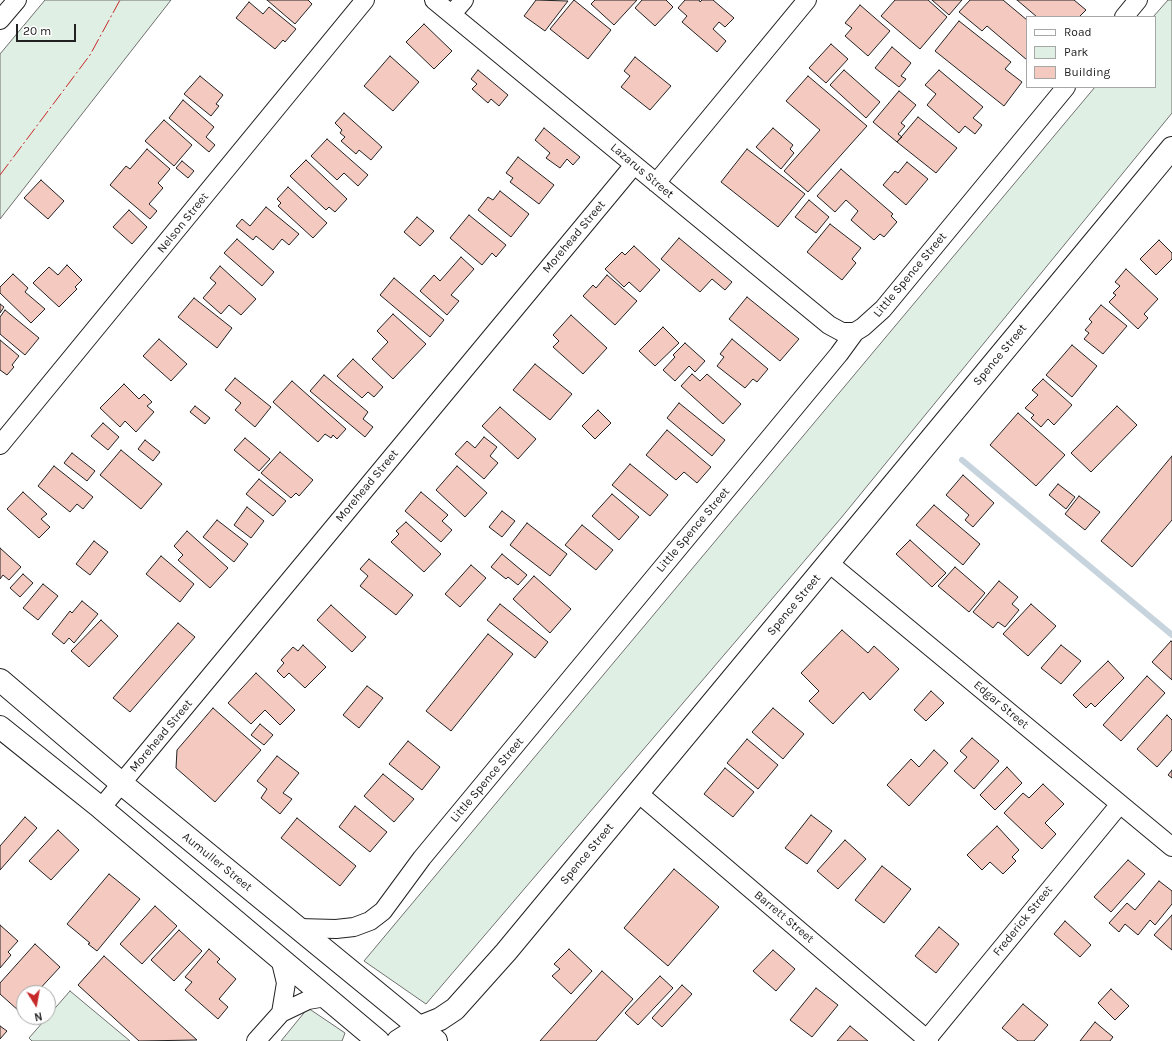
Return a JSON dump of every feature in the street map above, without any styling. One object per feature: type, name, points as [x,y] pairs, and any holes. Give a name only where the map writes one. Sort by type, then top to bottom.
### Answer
[{"type":"street","name":"Nelson Street","points":[[0,445],[365,0]]},
{"type":"street","name":"Lazarus Street","points":[[434,0],[832,327],[842,332],[854,332]]},
{"type":"street","points":[[452,14],[464,0]]},
{"type":"street","points":[[656,183],[807,0]]},
{"type":"street","points":[[1125,16],[1138,0]]},
{"type":"street","points":[[0,20],[13,1]]},
{"type":"street","name":"Little Spence Street","points":[[299,928],[336,929],[354,927],[370,921],[383,911],[427,852],[839,354],[854,332],[863,328],[883,310],[1065,88]]},
{"type":"street","name":"Spence Street","points":[[398,1041],[428,1034],[463,1001],[506,952],[1172,148]]},
{"type":"street","name":"Morehead Street","points":[[101,808],[634,165]]},
{"type":"street","name":"Edgar Street","points":[[829,563],[1172,847]]},
{"type":"street","name":"Aumuller Street","points":[[0,680],[121,783],[428,1034]]},
{"type":"street","points":[[0,727],[101,808],[378,1041]]},
{"type":"street","name":"Barrett Street","points":[[638,793],[928,1040]]},
{"type":"street","name":"Frederick Street","points":[[928,1040],[1120,804]]},
{"type":"street","points":[[280,958],[286,983],[281,1012]]},
{"type":"street","points":[[256,1041],[281,1012],[308,1000],[326,997]]},
{"type":"green space","points":[[45,0],[171,0],[0,219],[0,54]]},
{"type":"green space","points":[[1168,0],[1172,0],[1172,113],[841,518],[426,1004],[364,961],[1094,88],[1156,88],[1156,16],[1154,16]]},
{"type":"green space","points":[[70,991],[130,1041],[32,1041],[29,1038],[40,1025],[56,1025],[56,1007]]},
{"type":"green space","points":[[308,1008],[345,1033],[342,1041],[281,1041]]},
{"type":"building","points":[[267,0],[308,0],[312,4],[295,24]]},
{"type":"building","points":[[536,0],[568,1],[545,31],[524,16]]},
{"type":"building","points":[[574,0],[611,30],[588,59],[550,29]]},
{"type":"building","points":[[595,0],[637,0],[614,25],[591,4]]},
{"type":"building","points":[[642,0],[666,0],[673,7],[655,26],[635,8]]},
{"type":"building","points":[[685,0],[699,0],[700,2],[702,0],[713,0],[734,18],[725,27],[719,22],[713,29],[726,41],[717,52],[682,22],[687,16],[678,8]]},
{"type":"building","points":[[895,0],[928,0],[947,17],[920,49],[881,16]]},
{"type":"building","points":[[932,0],[962,0],[949,15]]},
{"type":"building","points":[[970,0],[1003,0],[1026,19],[1026,59],[987,26],[982,31],[959,12]]},
{"type":"building","points":[[1017,0],[1074,0],[1086,10],[1080,16],[1036,16]]},
{"type":"building","points":[[249,2],[263,14],[269,7],[296,29],[285,42],[283,40],[275,49],[236,18]]},
{"type":"building","points":[[860,5],[890,31],[868,56],[845,36],[852,28],[845,23]]},
{"type":"building","points":[[959,21],[1011,62],[1005,69],[1022,82],[1004,106],[935,51]]},
{"type":"building","points":[[424,24],[452,51],[434,69],[406,42]]},
{"type":"building","points":[[831,44],[848,59],[826,83],[809,68]]},
{"type":"building","points":[[892,47],[911,63],[901,76],[906,79],[899,87],[875,68]]},
{"type":"building","points":[[390,56],[419,82],[393,111],[364,86]]},
{"type":"building","points":[[635,57],[671,86],[650,110],[621,87],[630,76],[624,71]]},
{"type":"building","points":[[478,70],[508,95],[499,106],[491,99],[488,103],[472,89],[477,84],[471,79]]},
{"type":"building","points":[[844,70],[880,102],[866,118],[830,85]]},
{"type":"building","points":[[939,70],[983,107],[973,118],[982,125],[975,134],[965,126],[959,133],[927,105],[936,94],[925,85]]},
{"type":"building","points":[[200,76],[223,95],[216,104],[219,106],[211,116],[184,94]]},
{"type":"building","points":[[808,76],[867,126],[808,192],[784,171],[820,130],[786,101]]},
{"type":"building","points":[[899,91],[916,105],[901,123],[905,126],[898,134],[902,137],[897,142],[873,122]]},
{"type":"building","points":[[183,100],[214,127],[206,137],[215,145],[209,152],[169,118]]},
{"type":"building","points":[[344,113],[382,147],[371,160],[359,150],[356,154],[341,141],[345,137],[340,133],[342,130],[335,123]]},
{"type":"building","points":[[918,117],[957,148],[936,173],[897,142]]},
{"type":"building","points":[[164,120],[192,145],[174,166],[145,141]]},
{"type":"building","points":[[544,128],[580,157],[573,165],[567,159],[560,168],[546,158],[550,153],[535,140]]},
{"type":"building","points":[[773,128],[793,145],[790,149],[794,153],[781,169],[756,147]]},
{"type":"building","points":[[327,139],[368,175],[358,186],[344,173],[337,180],[311,156]]},
{"type":"building","points":[[147,149],[170,169],[158,183],[163,188],[149,204],[157,211],[150,219],[110,185],[126,166],[130,169]]},
{"type":"building","points":[[747,149],[805,194],[778,227],[721,182]]},
{"type":"building","points":[[518,157],[554,185],[539,204],[510,182],[513,178],[506,173]]},
{"type":"building","points":[[306,160],[347,199],[335,212],[329,207],[326,210],[290,176]]},
{"type":"building","points":[[182,161],[194,171],[188,178],[176,168]]},
{"type":"building","points":[[907,162],[928,179],[906,205],[883,185],[895,171],[898,173]]},
{"type":"building","points":[[841,169],[893,214],[891,216],[897,222],[884,237],[880,234],[874,240],[851,220],[858,211],[846,200],[835,212],[817,196]]},
{"type":"building","points":[[41,180],[64,201],[48,219],[24,198]]},
{"type":"building","points":[[288,187],[327,223],[313,238],[278,206],[281,203],[277,199]]},
{"type":"building","points":[[500,191],[529,214],[511,237],[478,210],[488,197],[493,200]]},
{"type":"building","points":[[809,200],[829,217],[816,233],[795,217]]},
{"type":"building","points":[[266,207],[299,234],[289,245],[282,239],[273,250],[256,236],[253,240],[236,226],[242,219],[250,226]]},
{"type":"building","points":[[129,210],[147,227],[132,244],[113,227]]},
{"type":"building","points":[[469,215],[506,245],[496,257],[492,253],[482,265],[450,238]]},
{"type":"building","points":[[417,217],[434,231],[420,246],[404,232]]},
{"type":"building","points":[[830,224],[861,248],[852,259],[856,263],[842,280],[807,252]]},
{"type":"building","points":[[679,238],[732,282],[725,290],[712,279],[700,292],[661,259]]},
{"type":"building","points":[[237,239],[274,272],[262,286],[224,253]]},
{"type":"building","points":[[1159,240],[1172,253],[1172,259],[1156,275],[1140,259]]},
{"type":"building","points":[[634,246],[660,270],[640,292],[629,282],[624,287],[605,269],[622,252],[625,255]]},
{"type":"building","points":[[461,257],[474,269],[451,295],[459,301],[447,315],[420,291],[434,275],[440,281]]},
{"type":"building","points":[[67,265],[82,280],[75,287],[77,289],[59,307],[33,283],[49,267],[58,275]]},
{"type":"building","points":[[220,266],[256,299],[241,315],[229,305],[221,314],[203,298],[216,283],[210,278]]},
{"type":"building","points":[[1126,269],[1158,299],[1144,314],[1148,318],[1138,329],[1109,302],[1116,295],[1113,293],[1120,286],[1115,282]]},
{"type":"building","points":[[13,274],[28,288],[25,292],[45,309],[31,323],[0,293],[0,287]]},
{"type":"building","points":[[607,275],[637,301],[615,325],[583,296],[593,285],[596,288]]},
{"type":"building","points":[[394,278],[444,320],[430,337],[380,295]]},
{"type":"building","points":[[747,297],[799,339],[780,361],[729,319]]},
{"type":"building","points":[[194,298],[232,328],[217,348],[178,317]]},
{"type":"building","points":[[0,304],[4,307],[0,313]]},
{"type":"building","points":[[1101,305],[1127,326],[1103,354],[1084,339],[1089,333],[1085,330],[1092,322],[1089,319]]},
{"type":"building","points":[[5,310],[39,338],[25,355],[0,334],[0,317]]},
{"type":"building","points":[[393,314],[426,344],[393,379],[372,359],[388,342],[377,331]]},
{"type":"building","points":[[571,315],[607,348],[583,374],[553,347],[559,341],[553,335]]},
{"type":"building","points":[[663,327],[679,343],[655,366],[639,351]]},
{"type":"building","points":[[159,339],[187,364],[171,381],[143,356]]},
{"type":"building","points":[[732,339],[768,369],[757,382],[753,379],[745,388],[717,366],[724,357],[720,354]]},
{"type":"building","points":[[0,340],[19,356],[12,365],[14,367],[7,375],[0,370]]},
{"type":"building","points":[[685,343],[705,361],[695,372],[689,366],[675,381],[663,370],[675,357],[673,355]]},
{"type":"building","points":[[1072,345],[1097,366],[1072,397],[1046,375]]},
{"type":"building","points":[[353,359],[383,387],[374,397],[368,392],[362,398],[337,376]]},
{"type":"building","points":[[535,364],[572,394],[550,420],[513,390]]},
{"type":"building","points":[[692,374],[700,381],[707,374],[741,404],[723,424],[681,386]]},
{"type":"building","points":[[324,375],[368,412],[363,419],[373,427],[365,437],[310,391]]},
{"type":"building","points":[[235,378],[271,407],[255,427],[235,410],[241,403],[225,390]]},
{"type":"building","points":[[1043,379],[1072,405],[1054,425],[1048,419],[1041,427],[1031,418],[1034,415],[1025,408],[1038,395],[1032,390]]},
{"type":"building","points":[[292,381],[346,429],[337,439],[333,435],[331,438],[325,434],[318,442],[273,402]]},
{"type":"building","points":[[124,384],[139,399],[144,394],[152,402],[147,406],[154,412],[136,432],[125,421],[120,427],[100,408]]},
{"type":"building","points":[[679,403],[725,440],[712,456],[667,418]]},
{"type":"building","points":[[195,406],[210,418],[205,424],[190,412]]},
{"type":"building","points":[[1117,406],[1137,425],[1091,472],[1071,453]]},
{"type":"building","points":[[500,407],[536,439],[518,459],[482,426]]},
{"type":"building","points":[[598,410],[611,423],[595,439],[582,426]]},
{"type":"building","points":[[1018,413],[1065,455],[1036,486],[990,445]]},
{"type":"building","points":[[103,423],[119,437],[108,450],[91,436]]},
{"type":"building","points":[[667,430],[711,467],[697,483],[684,472],[676,480],[646,455]]},
{"type":"building","points":[[484,437],[497,447],[490,456],[498,463],[484,479],[455,454],[467,441],[475,448]]},
{"type":"building","points":[[245,438],[270,459],[259,471],[234,450]]},
{"type":"building","points":[[145,440],[160,452],[153,461],[138,449]]},
{"type":"building","points":[[121,450],[162,484],[141,509],[100,475]]},
{"type":"building","points":[[280,452],[313,480],[299,496],[296,493],[291,498],[261,473]]},
{"type":"building","points":[[72,453],[95,471],[87,481],[64,463]]},
{"type":"building","points":[[1172,456],[1172,520],[1132,567],[1101,541]]},
{"type":"building","points":[[630,464],[668,495],[650,516],[612,485]]},
{"type":"building","points":[[54,466],[93,497],[83,509],[77,504],[70,512],[38,486]]},
{"type":"building","points":[[457,466],[487,493],[465,517],[436,490]]},
{"type":"building","points":[[963,475],[994,503],[973,527],[965,520],[969,515],[946,495]]},
{"type":"building","points":[[259,479],[286,501],[273,516],[246,494]]},
{"type":"building","points":[[1058,484],[1075,497],[1066,509],[1049,495]]},
{"type":"building","points":[[23,492],[47,514],[41,519],[50,527],[39,538],[7,509]]},
{"type":"building","points":[[421,492],[448,515],[442,521],[452,530],[441,542],[405,511]]},
{"type":"building","points":[[612,494],[639,517],[619,540],[592,516]]},
{"type":"building","points":[[1079,496],[1100,512],[1085,530],[1065,514]]},
{"type":"building","points":[[934,505],[980,544],[963,565],[916,525]]},
{"type":"building","points":[[247,507],[264,521],[251,538],[234,525]]},
{"type":"building","points":[[502,511],[515,521],[502,537],[489,527]]},
{"type":"building","points":[[217,520],[248,544],[234,562],[203,537]]},
{"type":"building","points":[[406,522],[441,554],[424,572],[391,542],[399,534],[396,531]]},
{"type":"building","points":[[527,523],[567,554],[550,576],[510,545]]},
{"type":"building","points":[[582,525],[613,550],[596,570],[565,545]]},
{"type":"building","points":[[187,531],[228,568],[210,588],[178,560],[183,555],[174,546]]},
{"type":"building","points":[[910,540],[946,573],[932,587],[896,554]]},
{"type":"building","points":[[94,541],[108,552],[90,575],[76,564]]},
{"type":"building","points":[[0,548],[21,567],[9,580],[3,575],[0,579]]},
{"type":"building","points":[[502,554],[527,575],[518,585],[508,577],[506,579],[491,567]]},
{"type":"building","points":[[161,556],[194,584],[180,602],[146,574]]},
{"type":"building","points":[[369,559],[413,595],[396,615],[360,586],[368,576],[360,569]]},
{"type":"building","points":[[471,565],[486,578],[460,607],[445,594]]},
{"type":"building","points":[[955,567],[985,593],[969,612],[938,586]]},
{"type":"building","points":[[23,574],[33,583],[20,597],[10,588]]},
{"type":"building","points":[[534,576],[571,609],[550,633],[513,599]]},
{"type":"building","points":[[999,581],[1018,597],[1012,604],[1019,610],[1005,627],[998,622],[993,628],[973,612]]},
{"type":"building","points":[[43,584],[58,596],[38,620],[23,608]]},
{"type":"building","points":[[82,601],[98,614],[74,643],[69,638],[64,644],[52,634],[70,611],[72,613]]},
{"type":"building","points":[[500,604],[548,642],[535,658],[487,620]]},
{"type":"building","points":[[1031,604],[1056,626],[1028,656],[1003,634]]},
{"type":"building","points":[[331,605],[366,637],[352,652],[317,620]]},
{"type":"building","points":[[101,620],[118,636],[89,667],[71,651]]},
{"type":"building","points":[[178,623],[195,637],[130,712],[113,698]]},
{"type":"building","points":[[842,630],[868,653],[874,646],[899,669],[870,700],[863,692],[833,724],[809,701],[819,691],[801,673]]},
{"type":"building","points":[[488,634],[513,654],[451,731],[426,711]]},
{"type":"building","points":[[1171,641],[1172,642],[1172,680],[1152,662]]},
{"type":"building","points":[[303,645],[326,667],[305,688],[289,673],[284,678],[277,671],[284,663],[281,660],[293,647],[298,651]]},
{"type":"building","points":[[1061,645],[1081,661],[1061,684],[1041,668]]},
{"type":"building","points":[[1108,661],[1124,678],[1095,707],[1091,703],[1086,708],[1073,695]]},
{"type":"building","points":[[256,673],[295,710],[280,725],[265,710],[251,724],[228,703]]},
{"type":"building","points":[[1147,676],[1165,693],[1121,741],[1103,725]]},
{"type":"building","points":[[367,686],[383,698],[359,728],[343,715]]},
{"type":"building","points":[[931,691],[944,703],[926,721],[914,710]]},
{"type":"building","points":[[213,708],[261,750],[215,802],[176,768],[177,750]]},
{"type":"building","points":[[773,708],[804,734],[783,759],[752,732]]},
{"type":"building","points":[[1167,715],[1172,720],[1172,750],[1157,767],[1137,749]]},
{"type":"building","points":[[260,724],[273,735],[264,745],[251,735]]},
{"type":"building","points":[[972,738],[999,761],[974,789],[954,771],[967,757],[960,751]]},
{"type":"building","points":[[747,739],[778,765],[758,789],[727,763]]},
{"type":"building","points":[[408,741],[440,767],[422,790],[389,764]]},
{"type":"building","points":[[934,750],[948,763],[909,806],[887,785],[911,759],[919,767]]},
{"type":"building","points":[[277,756],[299,773],[283,793],[292,799],[280,814],[261,798],[267,789],[257,781]]},
{"type":"building","points":[[1007,767],[1022,783],[995,810],[980,795]]},
{"type":"building","points":[[725,768],[754,792],[733,817],[704,794]]},
{"type":"building","points":[[1172,770],[1172,778],[1168,775]]},
{"type":"building","points":[[383,774],[414,799],[394,822],[364,796]]},
{"type":"building","points":[[1043,784],[1064,804],[1045,823],[1056,834],[1042,849],[1004,813],[1023,793],[1029,798]]},
{"type":"building","points":[[355,806],[387,832],[370,852],[339,827]]},
{"type":"building","points":[[811,815],[832,831],[807,864],[785,848]]},
{"type":"building","points":[[25,817],[37,828],[0,870],[0,846]]},
{"type":"building","points":[[297,818],[356,866],[340,886],[281,838]]},
{"type":"building","points":[[997,826],[1019,850],[1012,857],[1016,861],[1003,874],[990,862],[982,870],[967,855]]},
{"type":"building","points":[[58,830],[79,850],[51,880],[29,861]]},
{"type":"building","points":[[845,840],[866,859],[838,889],[817,871]]},
{"type":"building","points":[[1128,860],[1145,874],[1111,912],[1094,897]]},
{"type":"building","points":[[882,866],[911,889],[884,923],[855,900]]},
{"type":"building","points":[[674,869],[719,907],[668,966],[624,928]]},
{"type":"building","points":[[109,874],[140,899],[97,951],[88,944],[90,943],[67,924]]},
{"type":"building","points":[[1159,881],[1172,891],[1172,904],[1155,925],[1150,920],[1138,935],[1125,924],[1119,932],[1109,923],[1127,903],[1135,910]]},
{"type":"building","points":[[155,906],[177,926],[142,964],[120,944]]},
{"type":"building","points":[[1172,915],[1172,950],[1154,935]]},
{"type":"building","points":[[1065,921],[1091,945],[1080,957],[1054,934]]},
{"type":"building","points":[[0,925],[18,941],[8,952],[11,955],[0,968]]},
{"type":"building","points":[[939,927],[959,944],[936,973],[915,956]]},
{"type":"building","points":[[179,930],[202,951],[174,981],[151,960]]},
{"type":"building","points":[[35,944],[60,967],[43,985],[16,985],[16,1008],[0,994],[0,983]]},
{"type":"building","points":[[209,949],[220,959],[217,962],[236,979],[219,999],[228,1007],[218,1019],[185,990],[192,982],[185,977]]},
{"type":"building","points":[[569,949],[592,971],[571,994],[552,976],[560,969],[554,964]]},
{"type":"building","points":[[773,950],[795,969],[776,991],[753,971]]},
{"type":"building","points":[[104,956],[197,1040],[139,1041],[78,985]]},
{"type":"building","points":[[602,971],[633,999],[596,1041],[540,1041]]},
{"type":"building","points":[[660,976],[673,988],[638,1025],[625,1013]]},
{"type":"building","points":[[682,985],[692,994],[662,1027],[652,1018]]},
{"type":"building","points":[[816,988],[838,1005],[812,1037],[790,1020]]},
{"type":"building","points":[[1111,989],[1129,1006],[1115,1020],[1098,1003]]},
{"type":"building","points":[[1023,1004],[1048,1025],[1034,1041],[1018,1041],[1002,1028]]},
{"type":"building","points":[[1095,1022],[1113,1037],[1110,1041],[1080,1041]]},
{"type":"building","points":[[0,1026],[7,1031],[0,1039]]},
{"type":"building","points":[[850,1026],[868,1041],[837,1041]]},
{"type":"waterway","points":[[962,460],[1172,635]]},
{"type":"power","points":[[0,175],[90,55],[120,0]]}]
